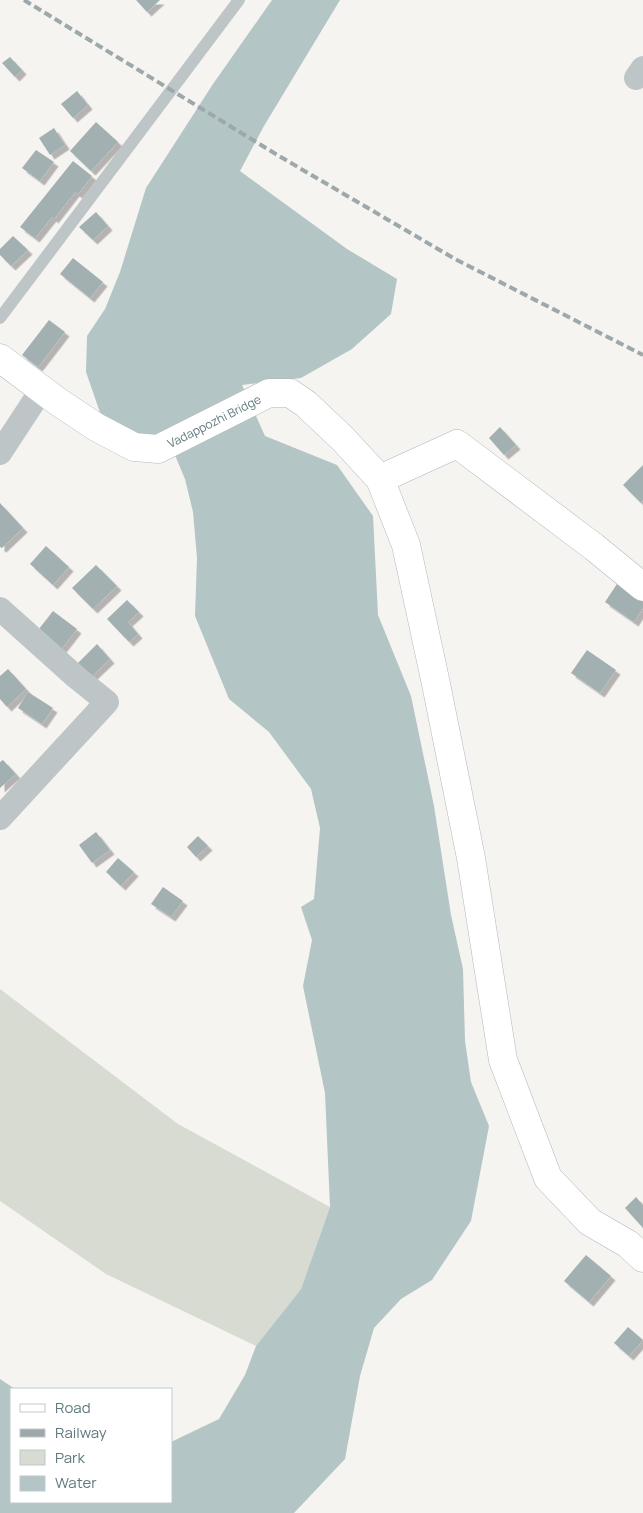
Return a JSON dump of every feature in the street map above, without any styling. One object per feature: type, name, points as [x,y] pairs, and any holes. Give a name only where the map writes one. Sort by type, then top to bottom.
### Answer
[{"type":"main road","points":[[10,365],[42,389]]},
{"type":"main road","name":"Vadappozhi Bridge","points":[[42,389],[88,422],[120,440],[134,447],[158,449],[269,393],[290,393],[306,404],[343,439],[380,479]]},
{"type":"main road","points":[[643,587],[594,547],[457,444],[380,479],[406,545],[436,684],[471,858],[504,1060],[548,1178],[590,1222],[628,1244],[643,1258]]},
{"type":"street","points":[[0,453],[42,389]]},
{"type":"street","points":[[0,609],[107,702],[0,818]]},
{"type":"lane","points":[[0,318],[239,0]]},
{"type":"green space","points":[[0,989],[178,1124],[330,1207],[301,1289],[256,1346],[106,1274],[0,1201]]},
{"type":"water","points":[[272,0],[340,0],[264,126],[240,171],[347,249],[397,279],[391,314],[352,349],[301,378],[242,385],[265,436],[337,465],[373,516],[378,615],[411,696],[434,806],[451,915],[463,969],[465,1041],[471,1082],[489,1126],[471,1221],[432,1280],[401,1299],[374,1328],[360,1376],[345,1459],[294,1513],[0,1513],[0,1379],[14,1388],[10,1388],[10,1503],[172,1503],[172,1442],[219,1419],[245,1375],[256,1346],[301,1289],[330,1207],[325,1093],[303,986],[312,940],[301,907],[314,899],[320,828],[311,789],[269,732],[229,699],[195,616],[197,558],[193,512],[185,479],[166,434],[134,441],[104,424],[86,372],[87,336],[105,309],[120,272],[146,188],[213,84]]},
{"type":"building","points":[[136,0],[160,0],[147,12]]},
{"type":"building","points":[[10,57],[22,70],[15,77],[2,63]]},
{"type":"building","points":[[77,91],[88,105],[73,118],[61,104]]},
{"type":"building","points":[[96,122],[118,142],[91,171],[70,151]]},
{"type":"building","points":[[54,128],[65,145],[50,155],[39,138]]},
{"type":"building","points":[[36,150],[54,162],[40,181],[22,168]]},
{"type":"building","points":[[73,161],[92,176],[78,194],[75,192],[54,219],[52,217],[35,238],[20,227]]},
{"type":"building","points":[[96,212],[108,226],[93,240],[79,227]]},
{"type":"building","points":[[13,236],[28,250],[11,266],[0,255],[0,249]]},
{"type":"building","points":[[73,258],[103,282],[90,298],[60,274]]},
{"type":"building","points":[[49,320],[65,332],[38,367],[22,355]]},
{"type":"building","points":[[500,427],[516,445],[504,455],[489,438]]},
{"type":"building","points":[[643,465],[643,500],[641,503],[623,485]]},
{"type":"building","points":[[0,503],[23,528],[2,548],[0,547]]},
{"type":"building","points":[[46,546],[69,567],[53,585],[30,564]]},
{"type":"building","points":[[96,565],[117,586],[93,609],[72,588]]},
{"type":"building","points":[[621,578],[643,593],[643,608],[634,622],[605,602]]},
{"type":"building","points":[[127,600],[139,612],[128,622],[138,634],[129,642],[107,619]]},
{"type":"building","points":[[53,611],[77,629],[59,652],[35,634]]},
{"type":"building","points":[[97,644],[110,659],[91,677],[78,663]]},
{"type":"building","points":[[587,650],[616,670],[600,693],[571,673]]},
{"type":"building","points":[[8,669],[26,689],[7,707],[0,699],[0,676]]},
{"type":"building","points":[[28,692],[53,708],[42,724],[18,708]]},
{"type":"building","points":[[3,760],[16,774],[0,788],[0,762]]},
{"type":"building","points":[[96,832],[110,850],[92,863],[79,845]]},
{"type":"building","points":[[198,836],[208,846],[196,857],[187,847]]},
{"type":"building","points":[[118,858],[134,872],[121,886],[106,872]]},
{"type":"building","points":[[163,887],[183,901],[171,917],[151,904]]},
{"type":"building","points":[[636,1197],[643,1205],[643,1228],[625,1208]]},
{"type":"building","points":[[586,1255],[611,1276],[589,1302],[564,1281]]},
{"type":"building","points":[[628,1327],[643,1340],[629,1356],[614,1343]]},
{"type":"railway","points":[[24,0],[279,156],[455,259],[643,355]]}]
